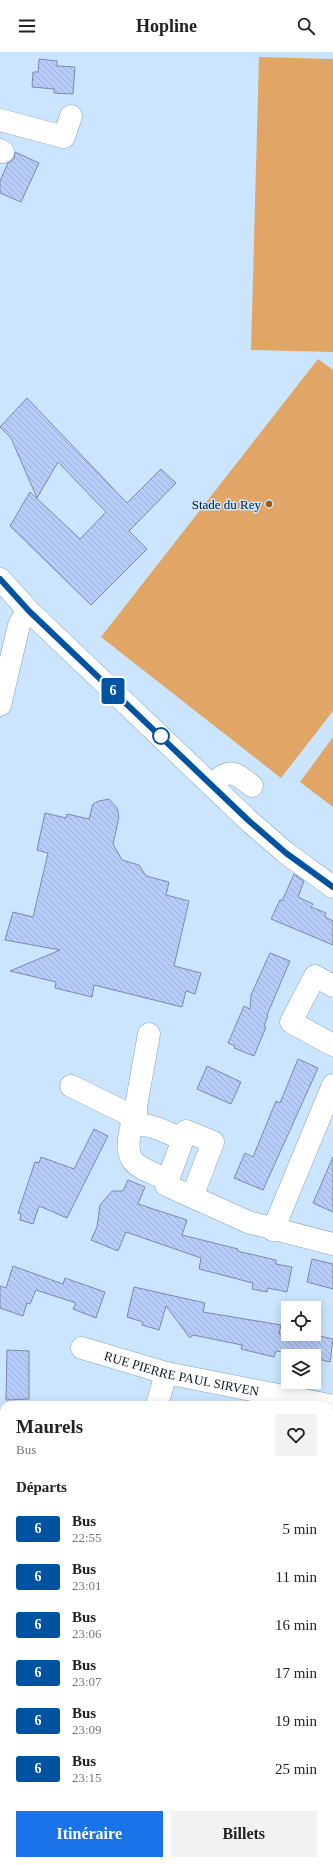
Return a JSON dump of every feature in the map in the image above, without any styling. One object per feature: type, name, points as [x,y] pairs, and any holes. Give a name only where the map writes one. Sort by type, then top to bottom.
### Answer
[{"type":"street","points":[[0,120],[64,138],[71,116]]},
{"type":"street","points":[[0,579],[29,611],[212,785],[286,853],[333,887]]},
{"type":"street","points":[[0,705],[19,625],[29,611]]},
{"type":"street","points":[[212,785],[219,777],[229,773],[236,774],[252,786]]},
{"type":"street","points":[[333,986],[315,976],[291,1022],[333,1045]]},
{"type":"street","points":[[137,1124],[136,1106],[149,1034]]},
{"type":"street","points":[[273,1230],[333,1085]]},
{"type":"street","points":[[71,1086],[124,1112],[137,1124]]},
{"type":"street","points":[[168,1180],[136,1165],[130,1156],[128,1144],[131,1128],[137,1124],[145,1124],[183,1140]]},
{"type":"street","points":[[192,1197],[213,1142],[186,1130],[166,1185],[192,1197],[248,1222],[273,1230],[333,1244]]},
{"type":"street","name":"RUE PIERRE PAUL SIRVEN","points":[[82,1348],[166,1373],[309,1401]]},
{"type":"street","points":[[158,1401],[166,1373]]},
{"type":"shaded area","points":[[259,57],[333,59],[333,352],[251,350]]},
{"type":"shaded area","name":"Stade du Rey","points":[[318,359],[333,370],[333,711],[281,778],[101,637]]},
{"type":"shaded area","points":[[333,737],[333,807],[300,782]]},
{"type":"building","points":[[39,59],[57,61],[57,66],[75,67],[73,94],[54,93],[54,89],[32,87],[33,72],[38,72]]},
{"type":"building","points":[[15,152],[39,163],[21,202],[0,193],[0,181],[8,163],[14,159]]},
{"type":"building","points":[[27,398],[127,503],[161,469],[176,483],[129,531],[147,549],[91,605],[10,526],[30,492],[80,539],[106,512],[58,462],[37,498],[11,438],[0,427]]},
{"type":"building","points":[[109,799],[117,808],[119,817],[113,844],[122,860],[139,865],[146,876],[169,882],[166,895],[189,901],[174,966],[201,973],[195,994],[186,991],[182,1007],[94,985],[92,997],[55,988],[56,982],[10,971],[60,950],[5,940],[13,912],[33,917],[48,853],[37,850],[45,813],[66,818],[67,814],[89,819],[93,804]]},
{"type":"building","points":[[294,874],[304,881],[298,897],[313,904],[311,907],[326,913],[325,917],[333,921],[333,945],[271,919],[280,900],[282,901]]},
{"type":"building","points":[[270,953],[290,961],[267,1015],[268,1016],[264,1026],[266,1027],[254,1056],[234,1048],[235,1046],[228,1043],[244,1006],[250,1009],[251,995]]},
{"type":"building","points":[[298,1059],[318,1068],[263,1190],[234,1178],[245,1153],[253,1157],[276,1101],[280,1103]]},
{"type":"building","points":[[207,1066],[241,1082],[231,1104],[197,1089]]},
{"type":"building","points":[[94,1129],[108,1136],[67,1218],[39,1206],[33,1224],[20,1220],[21,1214],[18,1213],[35,1162],[39,1163],[41,1157],[74,1169]]},
{"type":"building","points":[[333,1157],[333,1212],[313,1203]]},
{"type":"building","points":[[128,1180],[145,1187],[138,1204],[187,1220],[182,1235],[238,1249],[237,1251],[276,1260],[276,1264],[292,1267],[287,1292],[268,1288],[267,1292],[252,1289],[253,1283],[199,1269],[201,1258],[126,1232],[118,1251],[91,1240],[97,1227],[100,1205],[112,1191],[123,1191]]},
{"type":"building","points":[[312,1259],[333,1264],[333,1289],[307,1282]]},
{"type":"building","points":[[13,1266],[63,1284],[65,1278],[105,1292],[96,1318],[73,1309],[76,1303],[36,1290],[30,1304],[27,1303],[23,1316],[0,1308],[0,1286],[6,1288]]},
{"type":"building","points":[[134,1287],[205,1303],[203,1312],[281,1325],[279,1334],[281,1334],[281,1341],[321,1341],[321,1336],[333,1339],[330,1362],[321,1360],[321,1349],[281,1349],[281,1352],[276,1351],[274,1357],[241,1349],[242,1345],[193,1335],[190,1338],[166,1306],[159,1330],[142,1325],[143,1322],[127,1317]]},
{"type":"building","points":[[7,1350],[29,1351],[29,1399],[6,1400]]},
{"type":"bus line","name":"6","points":[[0,579],[29,611],[248,820],[286,853],[333,887]]},
{"type":"place","name":"Stade du Rey","points":[[269,504]]}]
